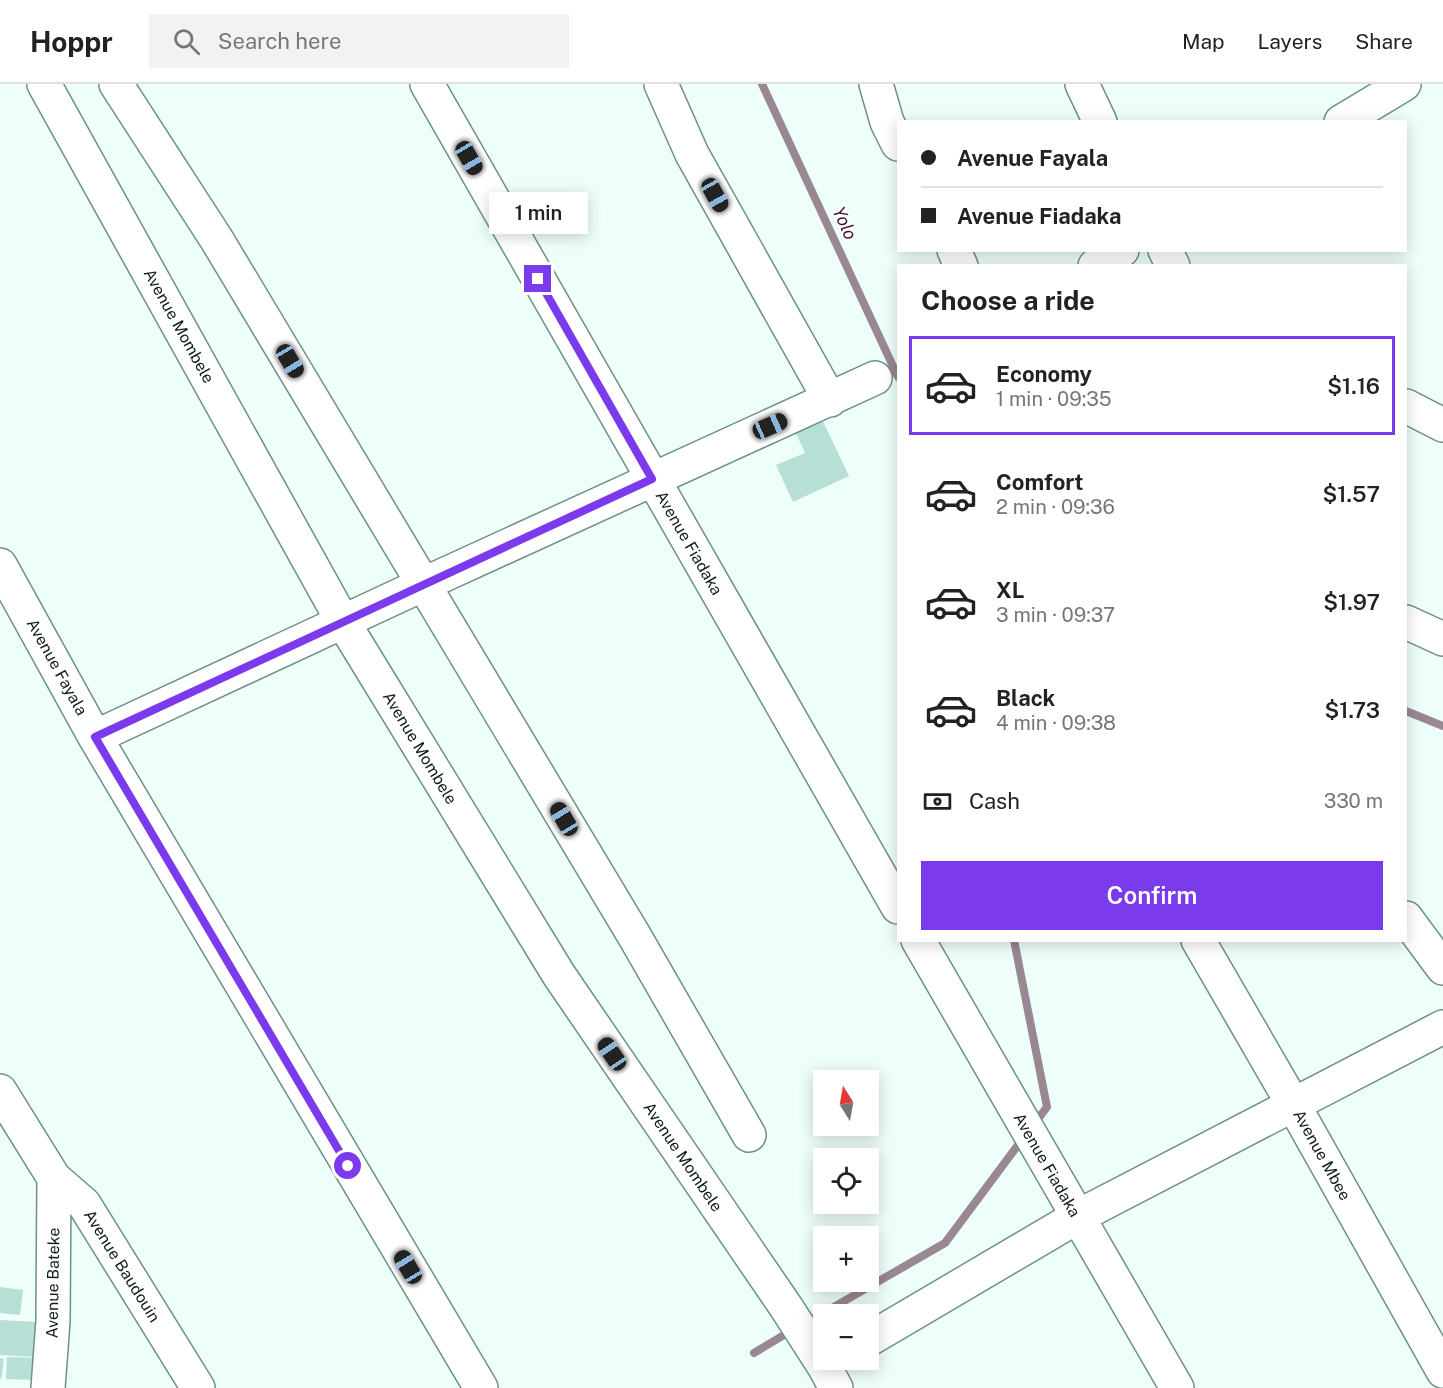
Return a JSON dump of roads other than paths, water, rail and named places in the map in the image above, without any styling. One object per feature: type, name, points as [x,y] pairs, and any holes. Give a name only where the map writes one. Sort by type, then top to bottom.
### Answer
[{"type":"street","name":"Avenue Mombele","points":[[44,84],[343,622],[559,975],[794,1320],[832,1371]]},
{"type":"street","points":[[116,84],[217,240],[635,937],[749,1135]]},
{"type":"street","name":"Avenue Fiadaka","points":[[427,84],[897,905]]},
{"type":"street","points":[[661,84],[692,154],[830,400]]},
{"type":"street","points":[[876,84],[897,142]]},
{"type":"street","points":[[1082,84],[1099,120]]},
{"type":"street","points":[[1344,120],[1404,84]]},
{"type":"street","points":[[1098,264],[1119,252]]},
{"type":"street","points":[[95,737],[875,378]]},
{"type":"street","points":[[1407,407],[1443,425]]},
{"type":"street","name":"Avenue Fayala","points":[[0,565],[95,737],[481,1388]]},
{"type":"street","points":[[1407,622],[1443,639]]},
{"type":"street","points":[[1407,919],[1443,968]]},
{"type":"street","name":"Avenue Fiadaka","points":[[919,942],[1177,1388]]},
{"type":"street","name":"Avenue Mbee","points":[[1199,942],[1443,1371]]},
{"type":"street","points":[[879,1334],[1077,1217],[1443,1027]]},
{"type":"street","name":"Avenue Baudouin","points":[[0,1091],[54,1179],[84,1204],[198,1388]]},
{"type":"street","name":"Avenue Bateke","points":[[48,1388],[53,1321],[54,1179]]},
{"type":"waterway","name":"Yolo","points":[[762,84],[897,375]]},
{"type":"waterway","name":"Yolo","points":[[1407,711],[1443,726]]},
{"type":"waterway","points":[[1014,942],[1047,1107],[1034,1124]]},
{"type":"waterway","points":[[806,1323],[945,1243],[1024,1137]]},
{"type":"waterway","points":[[754,1353],[794,1329]]}]
